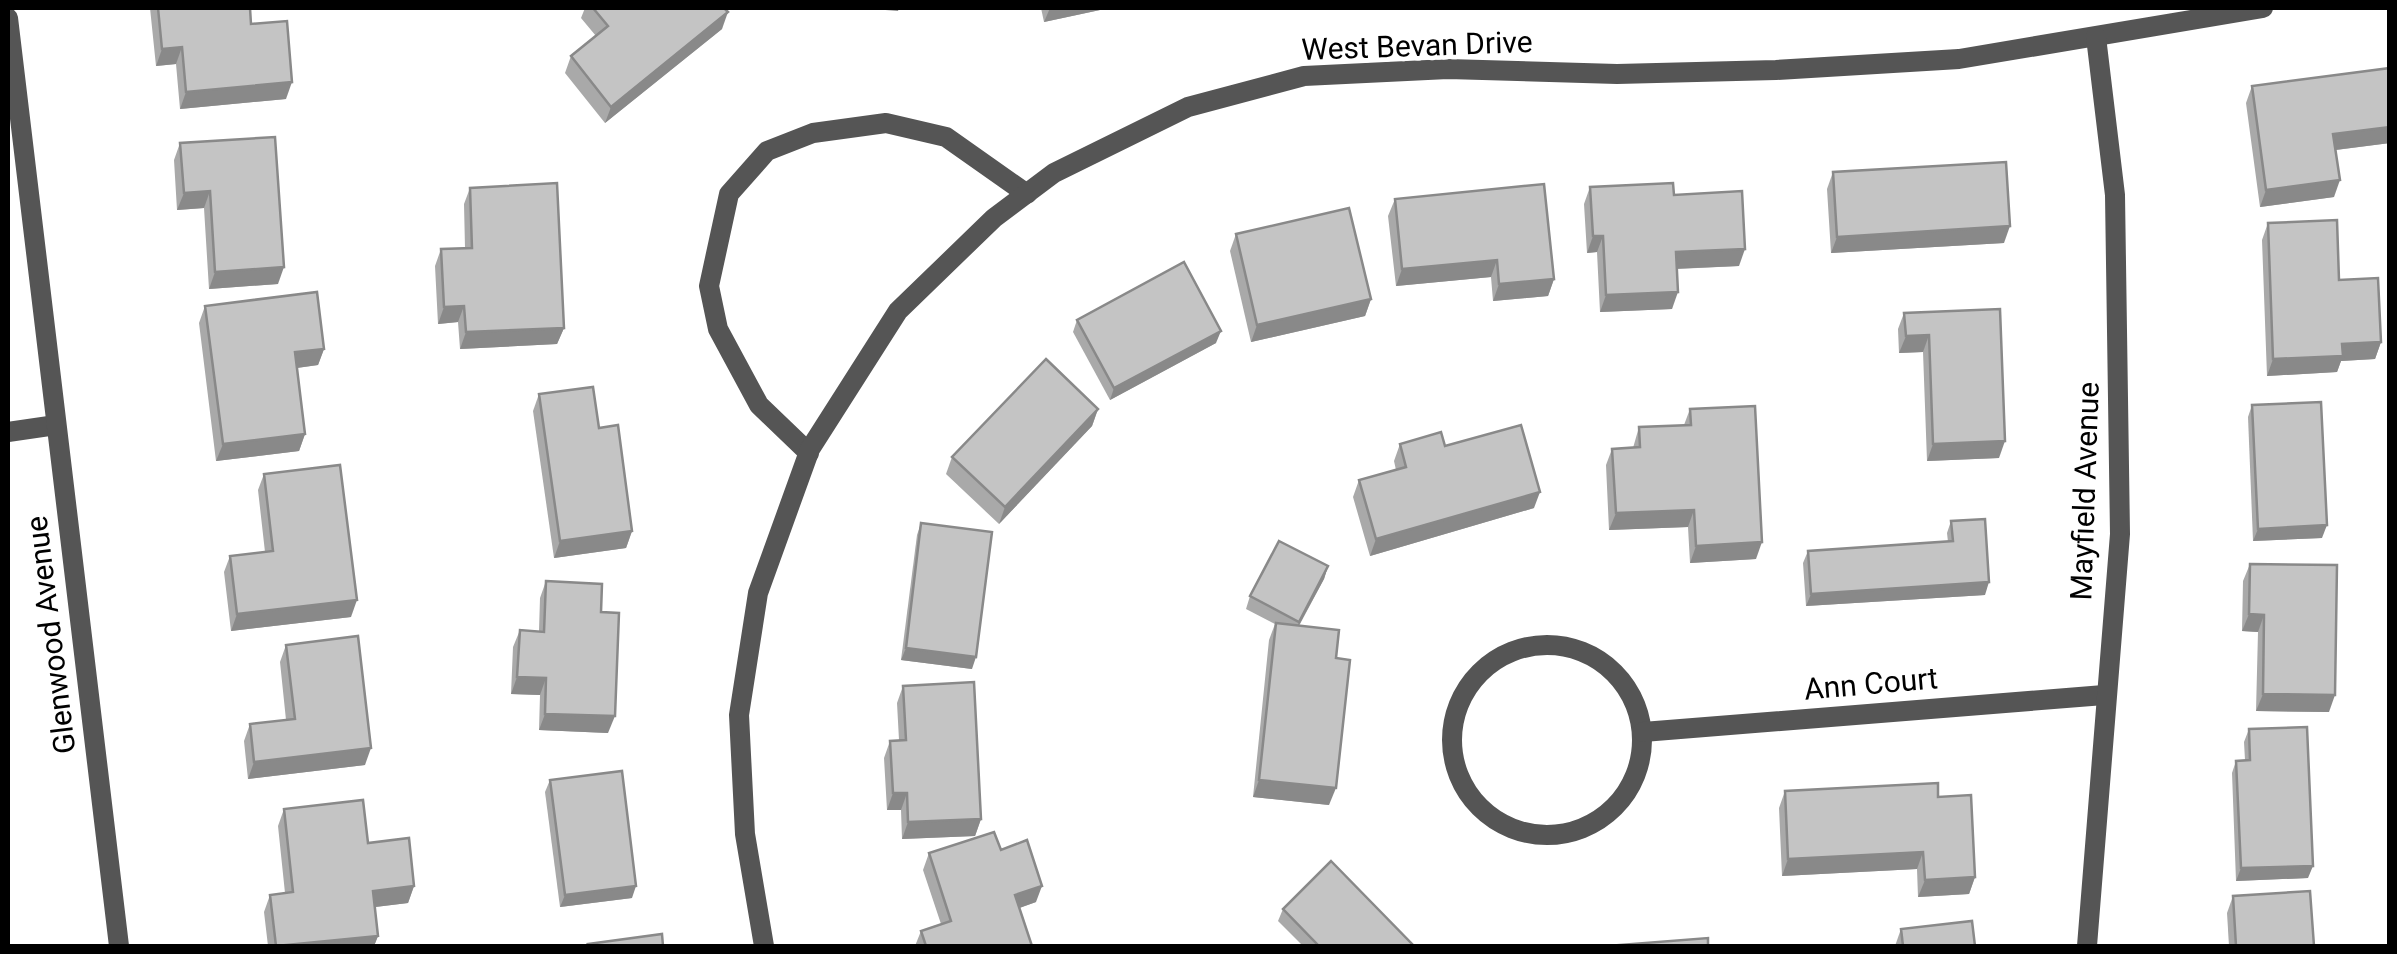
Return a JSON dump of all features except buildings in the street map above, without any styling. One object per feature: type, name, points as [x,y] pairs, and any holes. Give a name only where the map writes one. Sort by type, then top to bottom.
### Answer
[{"type":"street","name":"West Bevan Drive","points":[[764,946],[745,834],[739,714],[758,593],[809,453],[898,311],[1054,173],[1188,107],[1304,76],[1448,69],[1618,74],[1776,70],[1959,59],[2264,8]]},
{"type":"street","name":"Glenwood Avenue","points":[[8,18],[119,946]]},
{"type":"street","name":"Mayfield Avenue","points":[[2088,946],[2104,695],[2120,534],[2115,195],[2096,37]]},
{"type":"street","points":[[809,453],[759,405],[718,329],[708,286],[729,194],[767,150],[814,133],[886,123],[946,137],[1027,194]]},
{"type":"street","points":[[8,432],[56,425]]},
{"type":"street","points":[[1558,644],[1589,654],[1616,673],[1634,700],[1642,732],[1634,777],[1608,814],[1581,830],[1551,836],[1520,833],[1492,820],[1470,798],[1456,771],[1451,741],[1456,708],[1472,680],[1496,658],[1526,646],[1558,644]]},
{"type":"street","name":"Ann Court","points":[[1642,732],[2104,695]]}]
